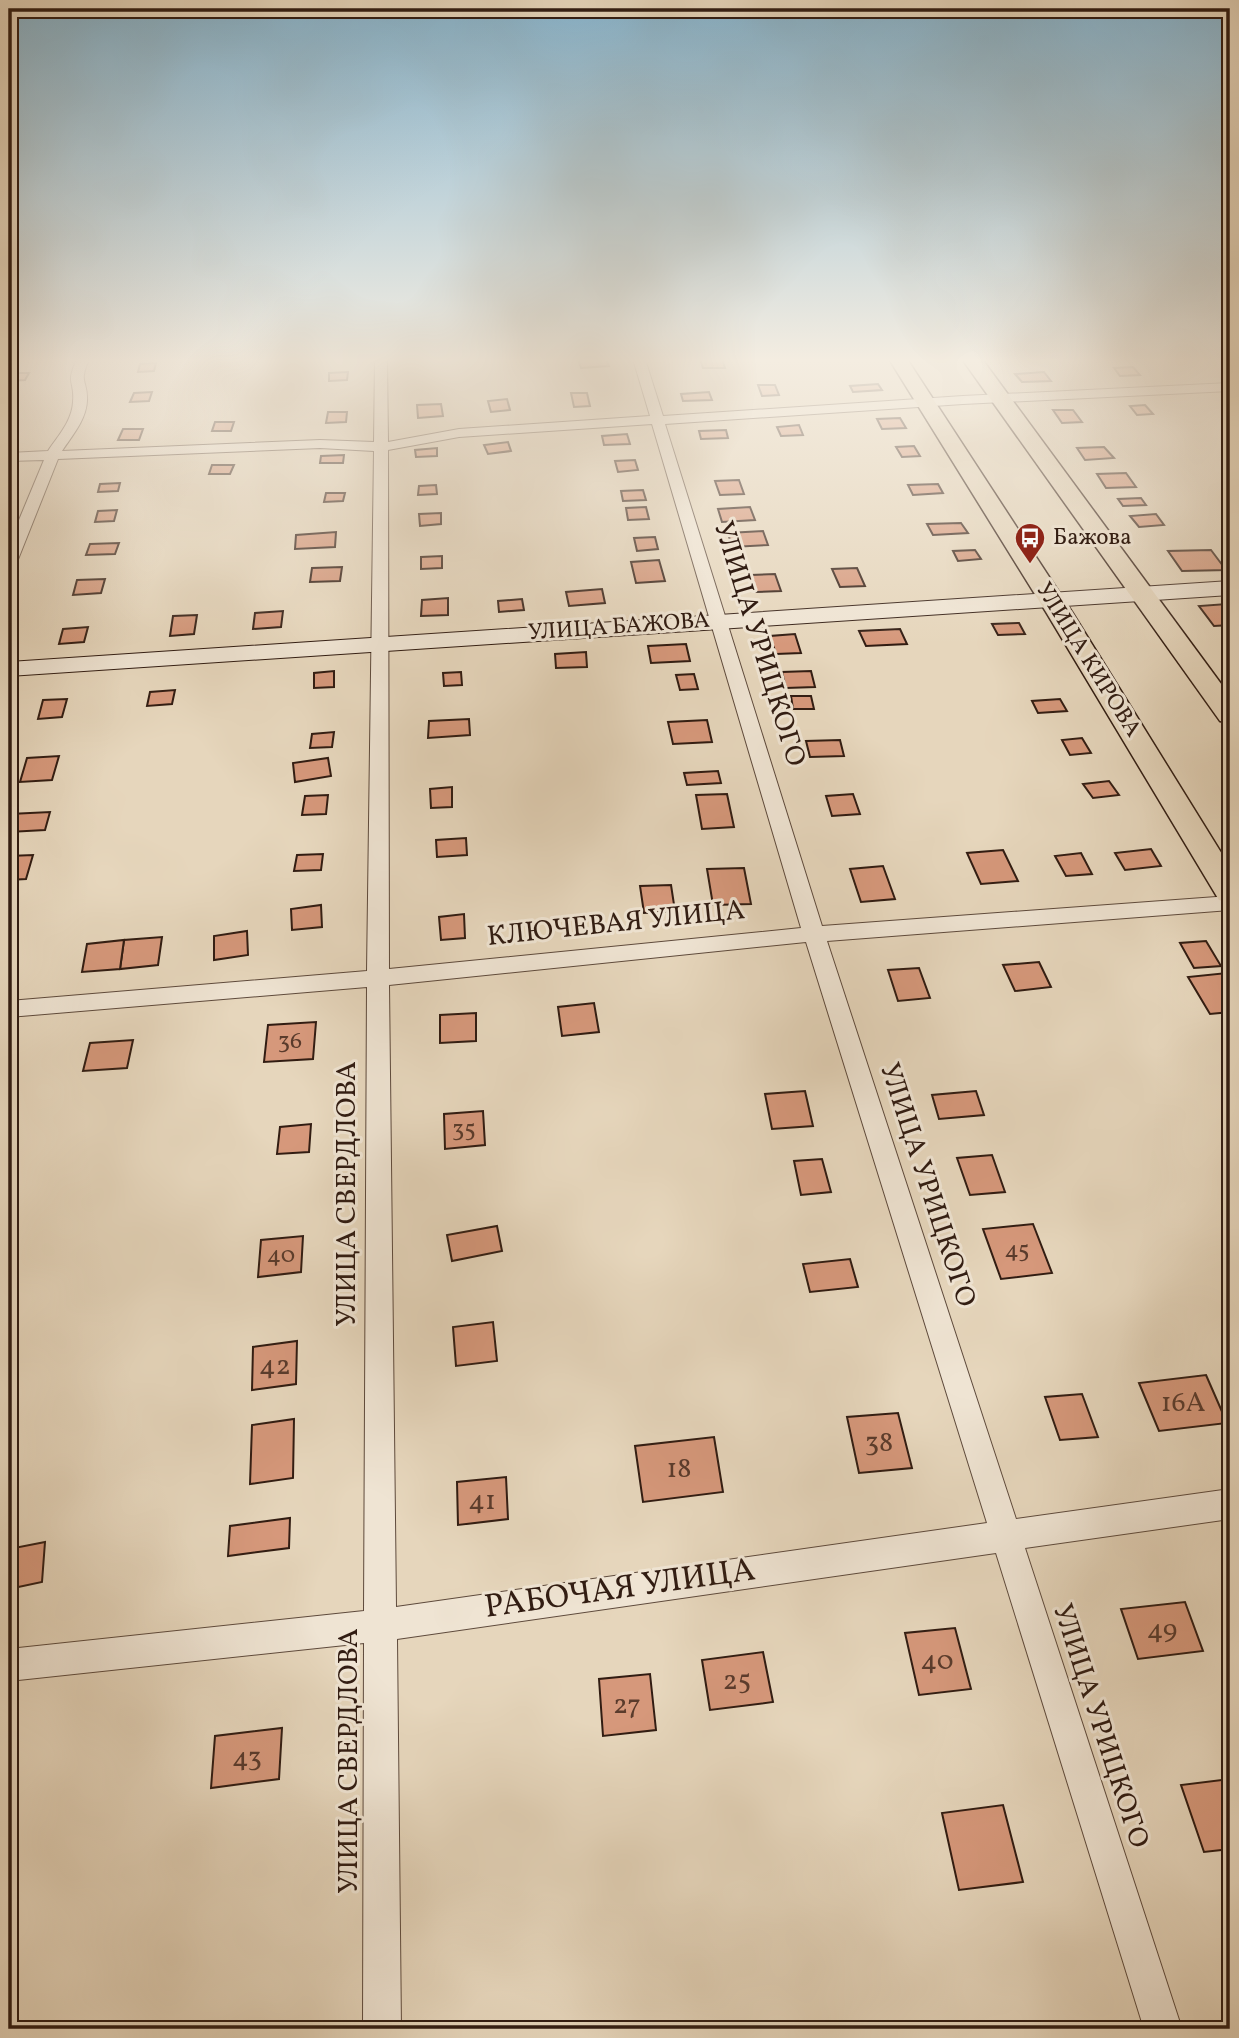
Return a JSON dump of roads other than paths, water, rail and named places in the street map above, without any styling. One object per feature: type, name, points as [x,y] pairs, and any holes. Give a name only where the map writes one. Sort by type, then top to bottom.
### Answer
[{"type":"main road","name":"УЛИЦА КИРОВА","points":[[959,454],[1230,892]]},
{"type":"main road","points":[[1042,454],[1230,715]]},
{"type":"street","points":[[9,457],[51,454]]},
{"type":"street","points":[[9,562],[53,454]]},
{"type":"street","name":"УЛИЦА СВЕРДЛОВА","points":[[381,454],[378,978],[382,2029]]},
{"type":"street","name":"УЛИЦА УРИЦКОГО","points":[[668,454],[814,934],[1163,2029]]},
{"type":"street","name":"УЛИЦА БАЖОВА","points":[[9,668],[1230,588]]},
{"type":"street","name":"КЛЮЧЕВАЯ УЛИЦА","points":[[9,1009],[378,978],[814,934],[1230,903]]},
{"type":"street","name":"РАБОЧАЯ УЛИЦА","points":[[9,1665],[379,1625],[1230,1504]]},
{"type":"place","name":"Бажова","points":[[1030,565]]}]
